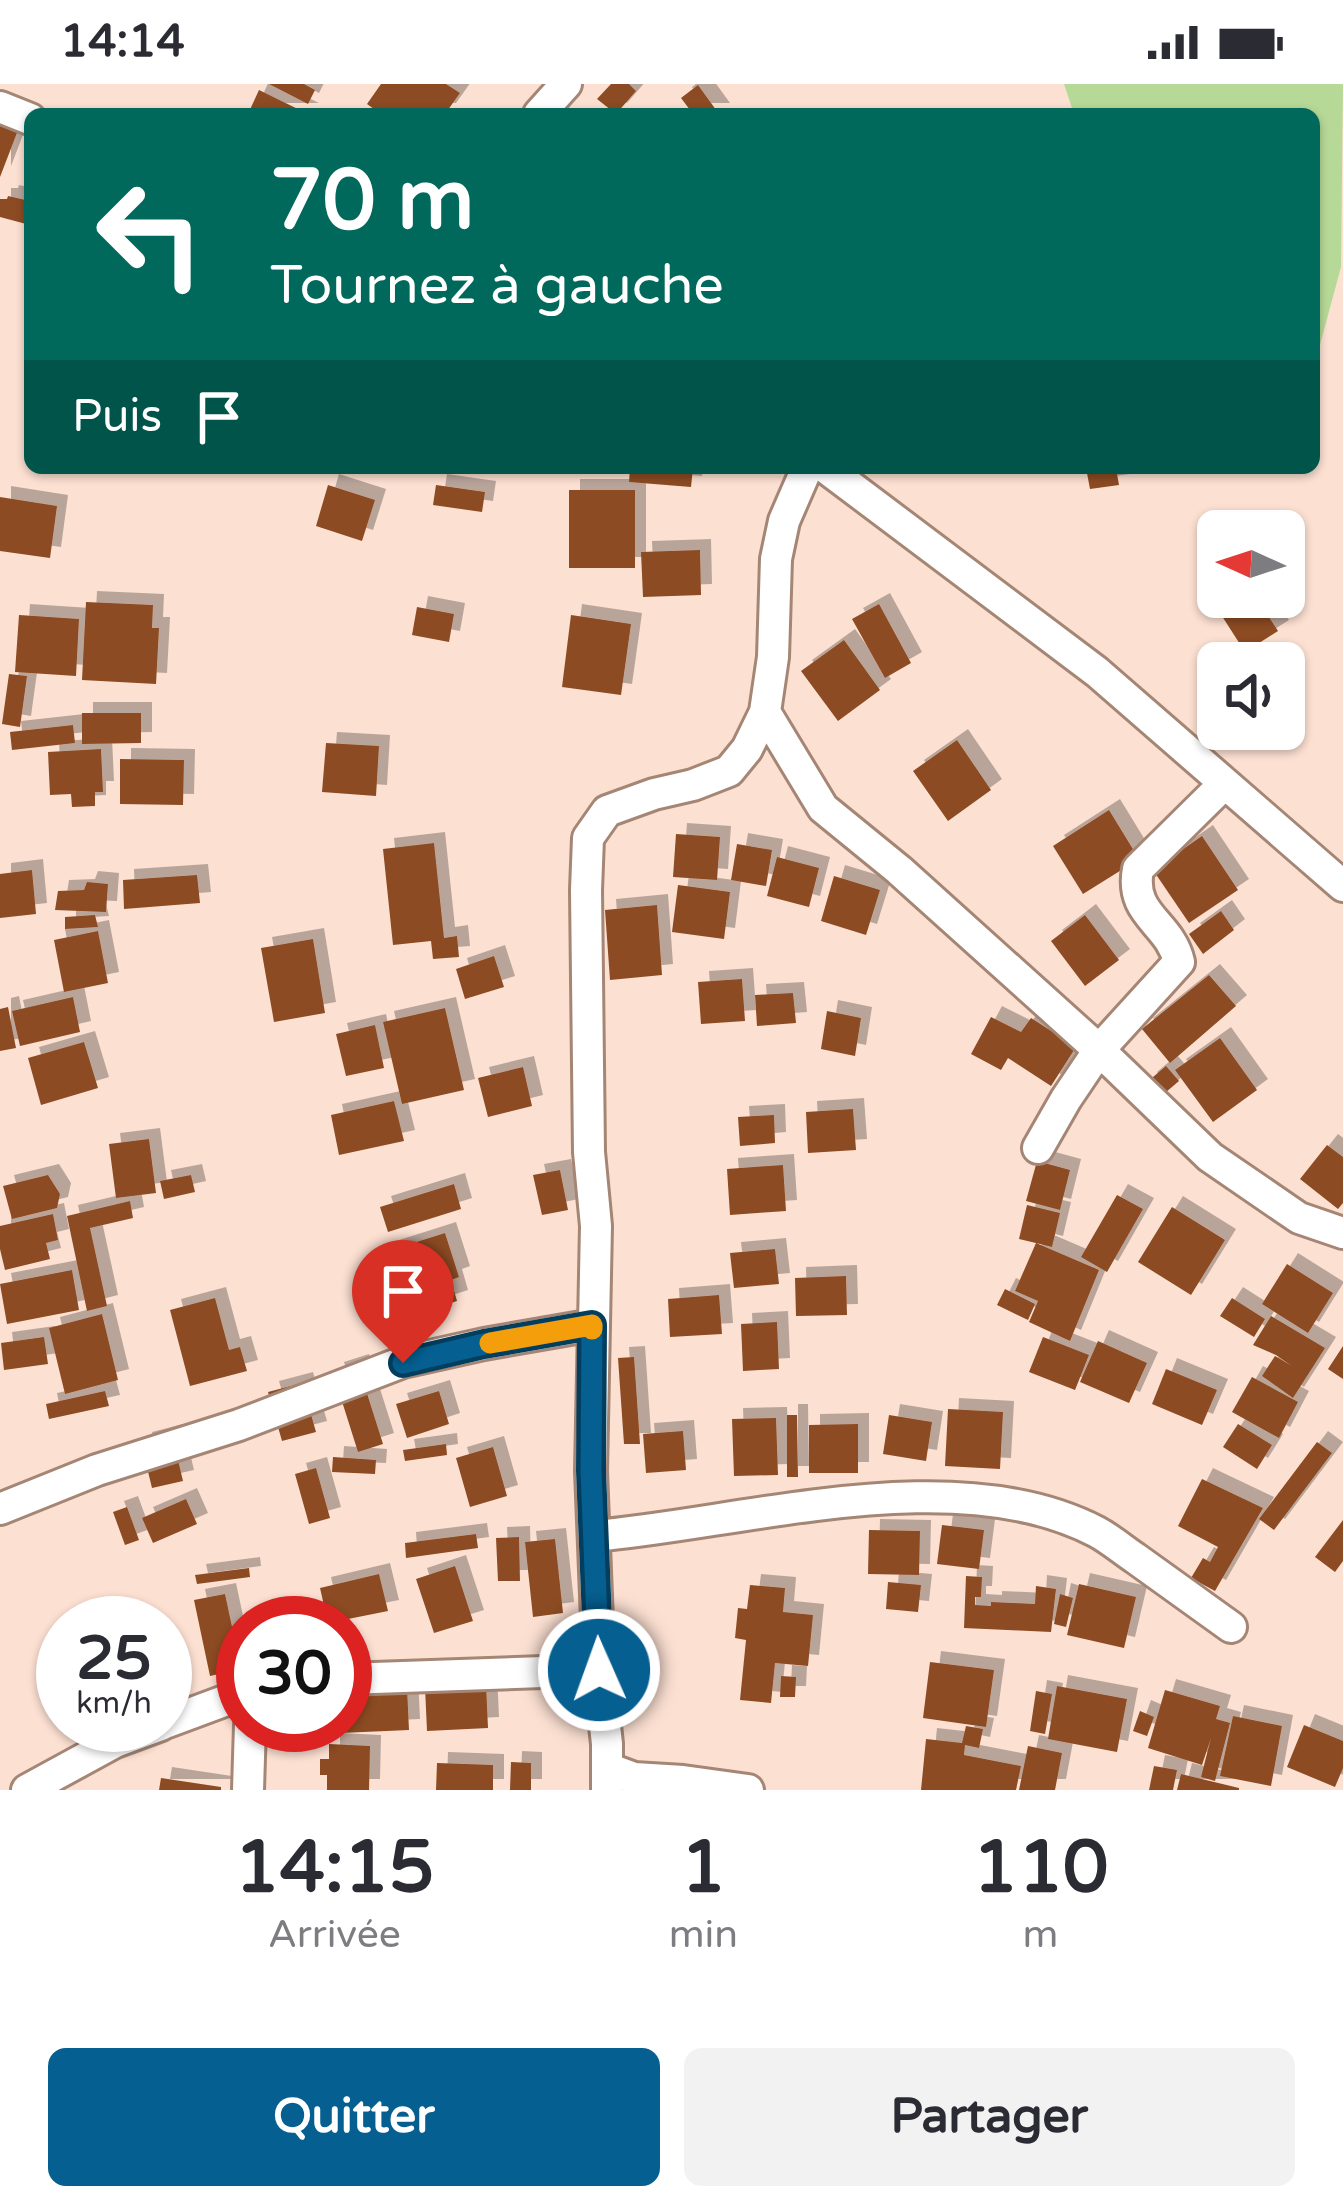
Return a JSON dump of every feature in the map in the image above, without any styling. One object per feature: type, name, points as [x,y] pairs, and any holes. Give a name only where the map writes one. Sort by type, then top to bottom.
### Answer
[{"type":"street","points":[[544,108],[566,84]]},
{"type":"street","points":[[748,1790],[683,1781],[607,1779],[591,1471],[596,1226],[589,1152],[586,890],[589,838],[607,811],[729,771],[747,749],[765,712],[773,657],[776,559],[784,520],[804,474]]},
{"type":"street","points":[[834,474],[1097,672],[1343,886]]},
{"type":"street","points":[[765,712],[823,808],[1099,1049],[1210,1157],[1299,1217],[1343,1234]]},
{"type":"street","points":[[1038,1148],[1099,1049],[1178,962],[1176,948],[1138,899],[1138,869],[1224,784]]},
{"type":"street","points":[[0,1508],[403,1363],[592,1325]]},
{"type":"street","points":[[594,1536],[859,1501],[967,1499],[1041,1510],[1098,1532],[1231,1627]]},
{"type":"street","points":[[372,1678],[599,1670]]},
{"type":"street","points":[[27,1790],[97,1752]]},
{"type":"street","points":[[248,1790],[249,1752]]},
{"type":"green space","points":[[1064,84],[1343,84],[1341,267],[1320,345],[1320,108],[1072,108]]},
{"type":"building","points":[[269,84],[304,84],[315,90],[308,104]]},
{"type":"building","points":[[381,84],[446,84],[460,93],[449,108],[373,108],[367,104]]},
{"type":"building","points":[[611,84],[629,84],[636,91],[621,108],[608,108],[597,99]]},
{"type":"building","points":[[698,85],[715,108],[688,108],[681,98]]},
{"type":"building","points":[[259,90],[296,108],[251,108]]},
{"type":"building","points":[[0,117],[20,125],[0,177]]},
{"type":"building","points":[[0,199],[24,200],[24,223],[0,217]]},
{"type":"building","points":[[630,474],[692,474],[691,487],[629,482]]},
{"type":"building","points":[[1087,474],[1117,474],[1119,485],[1090,489]]},
{"type":"building","points":[[328,485],[375,500],[362,541],[316,526]]},
{"type":"building","points":[[436,485],[485,492],[482,512],[433,505]]},
{"type":"building","points":[[569,490],[635,490],[635,568],[569,568]]},
{"type":"building","points":[[0,497],[57,506],[50,558],[0,551]]},
{"type":"building","points":[[700,550],[701,595],[643,597],[641,552]]},
{"type":"building","points":[[86,602],[153,605],[152,628],[159,628],[156,684],[82,680]]},
{"type":"building","points":[[879,604],[911,663],[885,678],[852,619]]},
{"type":"building","points":[[417,607],[454,614],[449,642],[412,635]]},
{"type":"building","points":[[19,615],[79,619],[76,676],[15,672]]},
{"type":"building","points":[[571,615],[631,624],[621,695],[562,687]]},
{"type":"building","points":[[1223,618],[1270,618],[1278,631],[1261,642],[1239,642]]},
{"type":"building","points":[[844,640],[880,690],[838,721],[801,671]]},
{"type":"building","points":[[9,674],[27,676],[20,727],[2,724]]},
{"type":"building","points":[[82,713],[141,713],[141,743],[82,744]]},
{"type":"building","points":[[73,725],[75,743],[12,750],[10,732]]},
{"type":"building","points":[[957,740],[991,790],[948,821],[913,771]]},
{"type":"building","points":[[326,743],[379,746],[376,796],[322,792]]},
{"type":"building","points":[[101,749],[103,792],[95,792],[95,806],[72,807],[71,794],[50,795],[48,752]]},
{"type":"building","points":[[120,759],[184,760],[183,805],[120,804]]},
{"type":"building","points":[[1109,810],[1139,859],[1083,894],[1053,846]]},
{"type":"building","points":[[676,834],[720,837],[717,880],[673,877]]},
{"type":"building","points":[[1202,836],[1238,890],[1189,923],[1153,870]]},
{"type":"building","points":[[434,843],[444,938],[457,936],[459,957],[433,959],[431,941],[393,945],[383,849]]},
{"type":"building","points":[[737,844],[772,850],[766,886],[731,880]]},
{"type":"building","points":[[777,857],[819,868],[809,907],[767,896]]},
{"type":"building","points":[[32,870],[36,914],[0,918],[0,874]]},
{"type":"building","points":[[197,875],[200,903],[124,909],[123,880]]},
{"type":"building","points":[[834,876],[880,890],[866,935],[821,921]]},
{"type":"building","points":[[87,882],[108,884],[106,912],[55,910],[58,891],[84,890]]},
{"type":"building","points":[[678,885],[730,892],[724,939],[672,932]]},
{"type":"building","points":[[657,905],[662,975],[610,980],[605,910]]},
{"type":"building","points":[[1221,911],[1234,930],[1203,954],[1189,934]]},
{"type":"building","points":[[95,915],[98,927],[65,929],[65,917]]},
{"type":"building","points":[[1085,915],[1119,960],[1085,986],[1051,941]]},
{"type":"building","points":[[98,931],[108,983],[64,992],[54,940]]},
{"type":"building","points":[[313,939],[325,1013],[274,1022],[261,948]]},
{"type":"building","points":[[494,956],[504,987],[465,999],[456,969]]},
{"type":"building","points":[[1209,975],[1236,1006],[1170,1063],[1142,1029]]},
{"type":"building","points":[[742,979],[745,1021],[701,1024],[698,982]]},
{"type":"building","points":[[793,993],[796,1023],[757,1026],[755,995]]},
{"type":"building","points":[[73,997],[80,1032],[20,1046],[12,1011]]},
{"type":"building","points":[[8,1007],[16,1048],[0,1051],[0,1009]]},
{"type":"building","points":[[445,1008],[464,1090],[402,1104],[383,1022]]},
{"type":"building","points":[[827,1011],[861,1018],[855,1056],[821,1049]]},
{"type":"building","points":[[991,1017],[1021,1032],[1031,1018],[1076,1047],[1051,1086],[1008,1058],[1001,1070],[971,1054]]},
{"type":"building","points":[[375,1025],[384,1068],[346,1076],[336,1034]]},
{"type":"building","points":[[1220,1038],[1257,1090],[1213,1122],[1175,1070]]},
{"type":"building","points":[[84,1042],[98,1088],[41,1105],[28,1058]]},
{"type":"building","points":[[1166,1066],[1179,1081],[1159,1098],[1146,1083]]},
{"type":"building","points":[[523,1067],[532,1106],[488,1117],[478,1078]]},
{"type":"building","points":[[394,1101],[404,1141],[339,1155],[331,1115]]},
{"type":"building","points":[[853,1109],[856,1150],[808,1153],[806,1112]]},
{"type":"building","points":[[774,1115],[775,1143],[740,1146],[738,1117]]},
{"type":"building","points":[[149,1139],[156,1193],[116,1198],[109,1144]]},
{"type":"building","points":[[1327,1145],[1343,1157],[1343,1203],[1338,1209],[1300,1179]]},
{"type":"building","points":[[1037,1161],[1070,1170],[1060,1210],[1026,1201]]},
{"type":"building","points":[[783,1165],[786,1211],[730,1215],[727,1169]]},
{"type":"building","points":[[560,1170],[568,1210],[542,1215],[533,1175]]},
{"type":"building","points":[[48,1175],[60,1194],[57,1208],[12,1219],[3,1186]]},
{"type":"building","points":[[191,1175],[195,1192],[164,1199],[160,1181]]},
{"type":"building","points":[[454,1184],[461,1209],[388,1232],[380,1207]]},
{"type":"building","points":[[1117,1195],[1143,1209],[1107,1272],[1081,1257]]},
{"type":"building","points":[[130,1201],[133,1218],[90,1228],[107,1306],[87,1311],[67,1216]]},
{"type":"building","points":[[1027,1205],[1060,1213],[1052,1247],[1019,1239]]},
{"type":"building","points":[[1172,1207],[1225,1240],[1191,1295],[1138,1262]]},
{"type":"building","points":[[53,1214],[58,1240],[46,1243],[50,1259],[5,1270],[0,1226]]},
{"type":"building","points":[[445,1233],[459,1277],[451,1280],[457,1301],[407,1317],[385,1252]]},
{"type":"building","points":[[1036,1243],[1099,1270],[1070,1341],[1029,1322],[1038,1301],[1015,1291]]},
{"type":"building","points":[[775,1249],[779,1284],[734,1288],[730,1253]]},
{"type":"building","points":[[1287,1264],[1333,1293],[1308,1333],[1262,1304]]},
{"type":"building","points":[[72,1270],[79,1310],[7,1324],[0,1284]]},
{"type":"building","points":[[846,1276],[847,1315],[796,1316],[795,1278]]},
{"type":"building","points":[[1005,1289],[1035,1304],[1028,1320],[997,1305]]},
{"type":"building","points":[[719,1295],[722,1334],[670,1337],[668,1299]]},
{"type":"building","points":[[215,1298],[229,1350],[240,1347],[247,1371],[190,1386],[170,1310]]},
{"type":"building","points":[[1232,1298],[1265,1319],[1254,1337],[1220,1316]]},
{"type":"building","points":[[102,1314],[118,1380],[65,1394],[49,1328]]},
{"type":"building","points":[[1271,1316],[1325,1348],[1293,1398],[1262,1376],[1275,1356],[1292,1366],[1276,1355],[1253,1345]]},
{"type":"building","points":[[777,1322],[779,1369],[743,1371],[741,1324]]},
{"type":"building","points":[[44,1337],[48,1364],[4,1370],[1,1343]]},
{"type":"building","points":[[1043,1337],[1089,1355],[1075,1390],[1029,1372]]},
{"type":"building","points":[[1098,1341],[1147,1363],[1129,1403],[1080,1382]]},
{"type":"building","points":[[1343,1346],[1343,1379],[1328,1369]]},
{"type":"building","points":[[634,1357],[640,1444],[624,1444],[618,1358]]},
{"type":"building","points":[[358,1365],[383,1444],[358,1452],[333,1373]]},
{"type":"building","points":[[1166,1369],[1217,1390],[1202,1425],[1152,1404]]},
{"type":"building","points":[[1252,1377],[1298,1402],[1279,1438],[1232,1412]]},
{"type":"building","points":[[302,1383],[316,1432],[282,1441],[268,1392]]},
{"type":"building","points":[[105,1391],[109,1406],[49,1419],[46,1404]]},
{"type":"building","points":[[439,1391],[449,1424],[407,1438],[396,1404]]},
{"type":"building","points":[[948,1409],[1003,1412],[1000,1469],[945,1466]]},
{"type":"building","points":[[787,1415],[797,1415],[798,1477],[787,1477]]},
{"type":"building","points":[[889,1415],[932,1422],[926,1461],[883,1454]]},
{"type":"building","points":[[776,1418],[778,1475],[734,1476],[732,1419]]},
{"type":"building","points":[[858,1424],[858,1473],[809,1473],[809,1425]]},
{"type":"building","points":[[1238,1424],[1272,1445],[1257,1469],[1223,1447]]},
{"type":"building","points":[[683,1431],[686,1470],[646,1473],[643,1434]]},
{"type":"building","points":[[172,1435],[183,1481],[152,1488],[141,1443]]},
{"type":"building","points":[[1317,1442],[1332,1453],[1274,1530],[1259,1519]]},
{"type":"building","points":[[446,1444],[447,1455],[405,1461],[403,1450]]},
{"type":"building","points":[[493,1447],[507,1496],[470,1507],[456,1458]]},
{"type":"building","points":[[333,1457],[376,1460],[375,1474],[332,1472]]},
{"type":"building","points":[[316,1468],[330,1518],[309,1524],[295,1474]]},
{"type":"building","points":[[1202,1479],[1263,1508],[1215,1591],[1191,1578],[1203,1558],[1210,1562],[1218,1547],[1178,1526]]},
{"type":"building","points":[[186,1499],[197,1524],[153,1543],[142,1518]]},
{"type":"building","points":[[127,1507],[139,1540],[125,1545],[113,1512]]},
{"type":"building","points":[[1343,1520],[1343,1561],[1335,1572],[1315,1557]]},
{"type":"building","points":[[942,1525],[984,1530],[979,1569],[937,1564]]},
{"type":"building","points":[[869,1530],[920,1531],[919,1575],[868,1574]]},
{"type":"building","points":[[476,1534],[478,1548],[406,1558],[405,1543]]},
{"type":"building","points":[[519,1537],[520,1581],[498,1581],[496,1538]]},
{"type":"building","points":[[555,1539],[563,1613],[533,1617],[525,1542]]},
{"type":"building","points":[[455,1566],[473,1621],[434,1633],[416,1579]]},
{"type":"building","points":[[249,1568],[250,1577],[197,1584],[195,1575]]},
{"type":"building","points":[[379,1574],[388,1611],[372,1614],[372,1596],[322,1596],[320,1588]]},
{"type":"building","points":[[966,1576],[982,1577],[981,1597],[975,1597],[975,1605],[1035,1604],[1036,1586],[1056,1589],[1051,1632],[964,1628]]},
{"type":"building","points":[[888,1582],[921,1585],[918,1612],[886,1609]]},
{"type":"building","points":[[1079,1584],[1136,1597],[1124,1648],[1067,1635]]},
{"type":"building","points":[[750,1585],[785,1588],[783,1612],[813,1615],[808,1666],[775,1663],[771,1703],[740,1700],[746,1640],[735,1638],[738,1608],[747,1609]]},
{"type":"building","points":[[225,1594],[216,1596],[216,1675],[210,1676],[194,1600]]},
{"type":"building","points":[[1060,1594],[1073,1598],[1066,1627],[1054,1624]]},
{"type":"building","points":[[930,1662],[994,1670],[986,1727],[923,1718]]},
{"type":"building","points":[[781,1676],[796,1677],[795,1697],[780,1697]]},
{"type":"building","points":[[486,1684],[488,1728],[427,1731],[425,1687]]},
{"type":"building","points":[[1057,1686],[1127,1699],[1117,1752],[1048,1739]]},
{"type":"building","points":[[407,1688],[409,1730],[372,1732],[372,1690]]},
{"type":"building","points":[[1165,1690],[1220,1706],[1216,1719],[1230,1723],[1215,1781],[1201,1777],[1211,1738],[1202,1765],[1148,1748]]},
{"type":"building","points":[[1036,1691],[1052,1694],[1045,1734],[1030,1731]]},
{"type":"building","points":[[1140,1711],[1154,1717],[1147,1736],[1133,1731]]},
{"type":"building","points":[[1233,1716],[1282,1726],[1271,1786],[1220,1776]]},
{"type":"building","points":[[1304,1725],[1343,1741],[1343,1768],[1335,1787],[1287,1767]]},
{"type":"building","points":[[966,1726],[983,1729],[979,1748],[965,1745],[964,1755],[1021,1766],[1016,1790],[921,1790],[926,1739],[962,1743]]},
{"type":"building","points":[[1028,1746],[1062,1753],[1055,1790],[1019,1790]]},
{"type":"building","points":[[329,1752],[370,1752],[369,1790],[327,1790],[320,1759],[329,1759]]},
{"type":"building","points":[[511,1762],[531,1763],[531,1790],[510,1790]]},
{"type":"building","points":[[437,1763],[493,1765],[493,1790],[436,1790]]},
{"type":"building","points":[[1154,1766],[1177,1770],[1173,1790],[1149,1790]]},
{"type":"building","points":[[1181,1774],[1239,1788],[1239,1790],[1177,1790]]},
{"type":"building","points":[[161,1778],[221,1787],[221,1790],[159,1790]]},
{"type":"slow traffic","points":[[490,1343],[592,1325],[592,1329]]},
{"type":"route","points":[[403,1363],[592,1325],[591,1471],[599,1670]]}]
